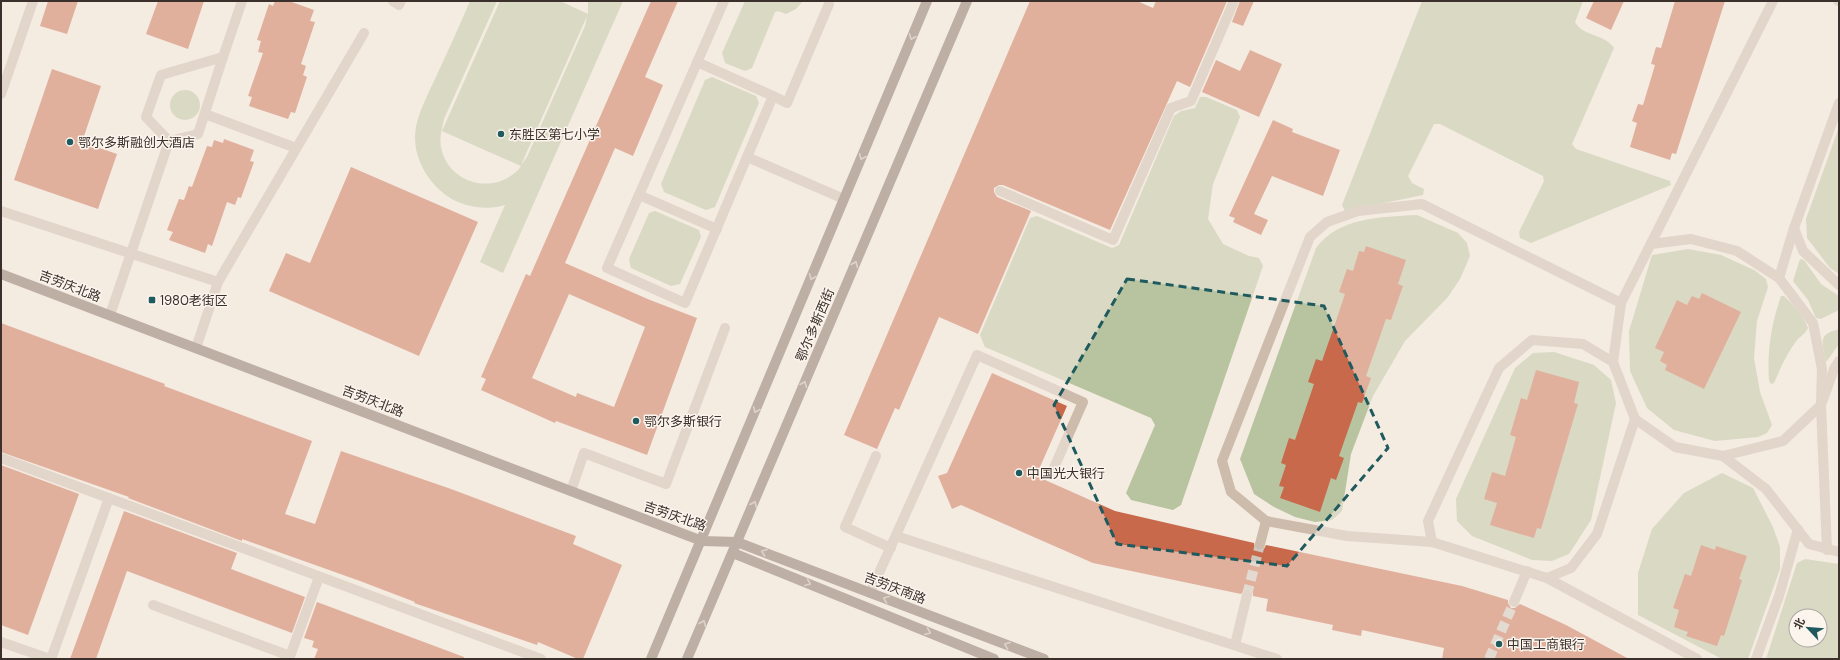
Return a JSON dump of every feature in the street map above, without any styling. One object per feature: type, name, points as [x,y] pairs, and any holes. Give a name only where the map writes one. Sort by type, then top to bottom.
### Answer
[{"type":"main road","name":"鄂尔多斯西街","points":[[651,659],[702,541],[927,1]]},
{"type":"main road","name":"鄂尔多斯西街","points":[[687,659],[967,1]]},
{"type":"main road","name":"吉劳庆北路","points":[[1,274],[702,541],[737,542]]},
{"type":"main road","name":"吉劳庆南路","points":[[737,542],[1044,659]]},
{"type":"main road","points":[[733,553],[994,659]]},
{"type":"lane","points":[[1,94],[33,1]]},
{"type":"lane","points":[[169,141],[198,134],[242,1]]},
{"type":"lane","points":[[393,1],[399,5],[401,1]]},
{"type":"lane","points":[[724,1],[608,268],[685,303],[773,96]]},
{"type":"lane","points":[[1000,191],[1113,240],[1171,108],[1191,100],[1234,1]]},
{"type":"lane","points":[[1773,1],[1621,303],[1613,362],[1635,419],[1675,447],[1723,456],[1783,441],[1821,405],[1834,369],[1839,361]]},
{"type":"lane","points":[[697,62],[787,103],[829,4]]},
{"type":"lane","points":[[196,348],[218,282],[364,33]]},
{"type":"lane","points":[[169,141],[146,117],[161,75],[223,57]]},
{"type":"lane","points":[[1779,278],[1794,228],[1839,103]]},
{"type":"lane","points":[[205,114],[296,148]]},
{"type":"lane","points":[[110,315],[169,141]]},
{"type":"lane","points":[[747,157],[844,198]]},
{"type":"lane","points":[[639,195],[717,228]]},
{"type":"lane","points":[[1621,303],[1422,204],[1358,211],[1327,222],[1310,237],[1222,461],[1231,492],[1266,521],[1347,536],[1432,542],[1547,578],[1697,659]]},
{"type":"lane","points":[[1,211],[218,282]]},
{"type":"lane","points":[[1794,228],[1803,252],[1839,285]]},
{"type":"lane","points":[[1651,244],[1691,239],[1737,251],[1779,278],[1813,323],[1822,369],[1821,405],[1827,550]]},
{"type":"lane","points":[[571,491],[584,453],[666,484],[725,328]]},
{"type":"lane","points":[[1432,542],[1428,521],[1499,368],[1532,340],[1583,344],[1613,362]]},
{"type":"lane","points":[[870,593],[977,355],[1083,402],[1053,470]]},
{"type":"lane","points":[[1547,578],[1571,568],[1597,534],[1635,419]]},
{"type":"lane","points":[[876,456],[845,527],[891,548]]},
{"type":"lane","points":[[1723,456],[1766,489],[1809,544],[1839,552]]},
{"type":"lane","points":[[1,458],[541,659]]},
{"type":"lane","points":[[1,642],[50,659],[109,498]]},
{"type":"lane","points":[[1260,544],[1266,521]]},
{"type":"lane","points":[[1756,659],[1779,596],[1798,529]]},
{"type":"lane","points":[[896,536],[1277,659]]},
{"type":"lane","points":[[1514,602],[1527,572]]},
{"type":"lane","points":[[154,605],[289,658],[319,577]]},
{"type":"lane","points":[[1235,645],[1247,595]]},
{"type":"highlighted area","points":[[1127,279],[1324,306],[1388,448],[1287,566],[1117,544],[1054,405]]},
{"type":"green space","points":[[470,1],[497,1],[444,119],[441,133],[440,144],[444,157],[455,172],[472,182],[491,183],[501,181],[509,177],[521,166],[442,131],[500,1],[560,1],[588,14],[588,1],[623,1],[503,273],[480,262],[505,205],[483,208],[453,200],[439,190],[427,175],[418,157],[416,147],[416,127],[421,109]],"holes":[[[587,16],[585,26],[527,157],[521,165]]]},
{"type":"green space","points":[[745,1],[803,1],[796,9],[786,14],[778,11],[775,12],[752,68],[745,71],[725,63],[722,53]]},
{"type":"green space","points":[[1422,1],[1583,1],[1575,22],[1578,27],[1605,40],[1614,48],[1572,144],[1576,149],[1670,181],[1671,185],[1531,243],[1520,238],[1519,232],[1544,181],[1543,176],[1440,124],[1434,124],[1408,176],[1412,183],[1424,189],[1423,195],[1345,211],[1342,205]]},
{"type":"green space","points":[[712,77],[756,96],[759,103],[715,207],[706,210],[664,192],[661,184],[705,80]]},
{"type":"green space","points":[[185,90],[191,91],[199,99],[199,111],[191,119],[185,120],[179,119],[171,111],[170,105],[171,99],[179,91]]},
{"type":"green space","points":[[1200,97],[1206,97],[1237,110],[1240,117],[1213,184],[1208,219],[1223,244],[1249,256],[1259,258],[1263,266],[1181,505],[1173,510],[1131,500],[1126,493],[1155,425],[1151,418],[985,347],[980,335],[1030,218],[1037,216],[1112,248],[1119,245],[1174,116],[1181,111],[1195,108]]},
{"type":"green space","points":[[1839,127],[1839,274],[1830,268],[1807,238],[1806,219]]},
{"type":"green space","points":[[655,211],[699,230],[701,237],[680,284],[671,286],[631,268],[629,259],[649,213]]},
{"type":"green space","points":[[1417,215],[1458,233],[1467,243],[1470,256],[1460,279],[1448,297],[1405,341],[1373,396],[1351,454],[1342,511],[1332,520],[1315,522],[1295,517],[1274,507],[1254,494],[1240,459],[1316,248],[1325,238],[1336,230],[1349,224],[1375,218]]},
{"type":"green space","points":[[1688,249],[1721,255],[1754,270],[1766,279],[1768,287],[1757,321],[1754,358],[1760,392],[1772,425],[1767,433],[1758,437],[1715,441],[1674,430],[1647,408],[1630,371],[1629,331],[1652,255]]},
{"type":"green space","points":[[1800,259],[1804,260],[1821,284],[1839,296],[1839,310],[1821,319],[1816,318],[1808,300],[1793,281]]},
{"type":"green space","points":[[1781,296],[1784,296],[1795,307],[1804,319],[1808,328],[1793,345],[1774,383],[1771,384],[1769,381],[1769,349],[1772,328]]},
{"type":"green space","points":[[1839,329],[1839,344],[1827,361],[1825,361],[1823,344],[1824,336]]},
{"type":"green space","points":[[1554,352],[1594,365],[1611,380],[1616,403],[1591,520],[1569,554],[1552,561],[1532,560],[1472,536],[1457,521],[1456,499],[1515,368],[1533,353]]},
{"type":"green space","points":[[1722,473],[1753,488],[1773,527],[1780,547],[1780,569],[1748,659],[1722,659],[1638,615],[1638,573],[1652,529],[1684,493]]},
{"type":"green space","points":[[1805,559],[1839,564],[1839,659],[1766,659],[1797,563]]},
{"type":"building","points":[[48,1],[78,1],[67,34],[40,26]]},
{"type":"building","points":[[158,1],[204,1],[188,49],[146,34]]},
{"type":"building","points":[[275,1],[289,1],[314,10],[310,21],[315,22],[301,64],[306,66],[303,75],[307,77],[295,113],[291,112],[288,119],[249,106],[252,97],[248,96],[263,53],[258,52],[261,41],[257,40],[269,4],[273,6]]},
{"type":"building","points":[[651,1],[678,1],[645,77],[663,85],[633,156],[615,148],[565,263],[650,300],[697,318],[647,455],[556,421],[555,423],[481,390],[486,379],[481,377],[526,274],[530,276]],"holes":[[[569,294],[645,327],[614,407],[577,393],[576,397],[532,378]]]},
{"type":"building","points":[[1030,1],[1137,1],[1153,8],[1156,1],[1227,1],[1190,87],[1177,81],[1110,230],[1003,185],[999,185],[994,188],[994,192],[997,197],[1031,211],[978,334],[939,317],[899,410],[895,408],[877,449],[844,435]]},
{"type":"building","points":[[1240,1],[1254,1],[1243,26],[1232,22]]},
{"type":"building","points":[[1594,1],[1624,1],[1611,30],[1586,18]]},
{"type":"building","points":[[1675,1],[1725,1],[1676,154],[1672,153],[1670,160],[1630,147],[1637,123],[1632,121],[1638,104],[1643,105],[1655,65],[1651,64],[1656,47],[1661,48]]},
{"type":"building","points":[[1250,50],[1282,64],[1259,117],[1202,92],[1216,60],[1240,71]]},
{"type":"building","points":[[52,69],[101,86],[82,142],[117,154],[98,209],[14,180]]},
{"type":"building","points":[[1273,120],[1293,129],[1292,132],[1340,150],[1323,196],[1272,176],[1254,214],[1268,220],[1261,235],[1233,222],[1235,218],[1229,216]]},
{"type":"building","points":[[224,139],[254,150],[250,161],[254,162],[241,198],[238,197],[235,205],[227,202],[212,246],[208,244],[205,253],[169,240],[173,232],[167,230],[179,199],[184,200],[189,186],[192,187],[207,146],[212,147],[214,140],[223,143]]},
{"type":"building","points":[[351,167],[478,222],[419,356],[269,291],[286,253],[310,263]]},
{"type":"building","points":[[1366,246],[1406,260],[1398,284],[1403,286],[1391,320],[1386,319],[1366,376],[1371,378],[1362,403],[1358,402],[1339,456],[1344,458],[1336,480],[1331,478],[1320,512],[1280,498],[1284,487],[1279,486],[1286,465],[1281,463],[1289,438],[1295,440],[1314,384],[1308,382],[1316,359],[1322,361],[1336,321],[1345,294],[1339,292],[1347,269],[1353,271],[1359,251],[1364,252]]},
{"type":"building","points":[[1702,293],[1741,312],[1704,389],[1665,370],[1667,365],[1660,361],[1664,352],[1655,348],[1677,300],[1687,305],[1692,296],[1699,299]]},
{"type":"building","points":[[1,323],[312,441],[285,514],[315,524],[341,451],[451,489],[576,536],[573,544],[622,565],[583,659],[578,659],[538,642],[537,645],[414,603],[415,602],[360,581],[242,539],[242,541],[128,498],[129,497],[1,452]]},
{"type":"building","points":[[1536,370],[1579,382],[1574,403],[1578,404],[1541,529],[1537,528],[1534,538],[1490,525],[1497,503],[1484,499],[1492,472],[1505,476],[1516,437],[1510,435],[1521,398],[1527,400]]},
{"type":"building","points":[[992,373],[1067,406],[1036,476],[1115,511],[1254,543],[1255,548],[1259,550],[1264,549],[1266,545],[1462,586],[1508,600],[1511,608],[1515,608],[1520,604],[1566,625],[1629,659],[1442,659],[1444,648],[1362,630],[1361,636],[1332,630],[1333,625],[1266,611],[1268,599],[1253,596],[1253,593],[1249,589],[1245,589],[1241,594],[1093,563],[961,505],[952,509],[938,476],[947,473]]},
{"type":"building","points":[[1,465],[79,494],[28,635],[1,625]]},
{"type":"building","points":[[124,511],[237,553],[231,569],[305,597],[292,633],[127,571],[96,659],[70,659]]},
{"type":"building","points":[[1701,545],[1715,550],[1716,546],[1747,556],[1739,579],[1742,580],[1724,636],[1721,635],[1717,646],[1686,636],[1688,632],[1674,627],[1679,610],[1673,608],[1685,574],[1691,576]]},
{"type":"building","points":[[317,602],[464,657],[464,659],[314,659],[318,649],[312,647],[314,641],[304,638]]},
{"type":"tunnel","points":[[1247,595],[1260,544]]},
{"type":"tunnel","points":[[1489,659],[1514,602]]},
{"type":"place","name":"东胜区第七小学","points":[[501,134]]},
{"type":"place","name":"鄂尔多斯融创大酒店","points":[[70,142]]},
{"type":"place","name":"1980老街区","points":[[152,300]]},
{"type":"place","name":"鄂尔多斯银行","points":[[636,421]]},
{"type":"place","name":"中国光大银行","points":[[1019,473]]},
{"type":"place","name":"中国工商银行","points":[[1499,644]]}]
